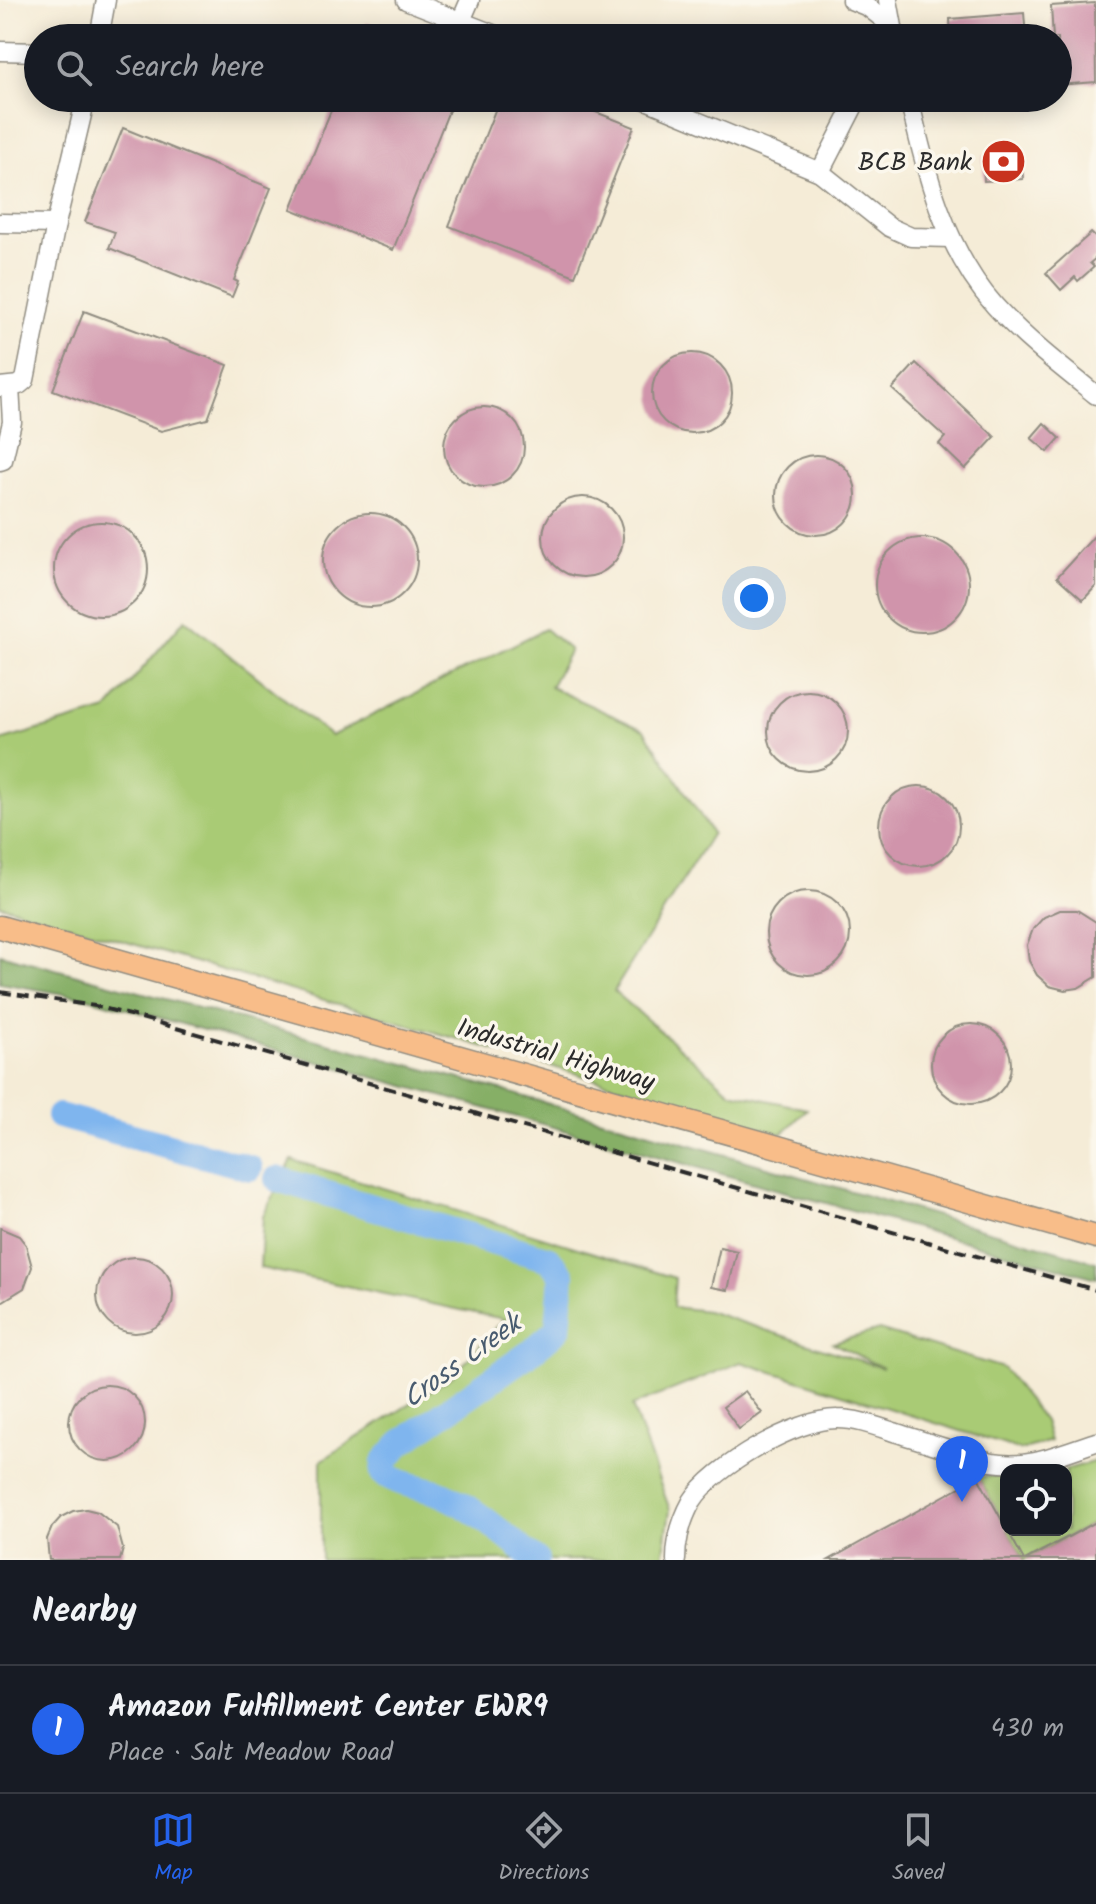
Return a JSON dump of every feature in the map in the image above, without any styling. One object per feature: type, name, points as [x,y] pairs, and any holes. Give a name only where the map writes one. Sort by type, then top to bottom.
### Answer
[{"type":"main road","name":"Industrial Highway","points":[[0,927],[1096,1237]]},
{"type":"street","points":[[102,24],[106,0]]},
{"type":"street","points":[[406,0],[468,24]]},
{"type":"street","points":[[461,21],[470,0]]},
{"type":"street","points":[[851,0],[868,7],[883,24]]},
{"type":"street","points":[[888,0],[891,24]]},
{"type":"street","points":[[0,51],[24,52]]},
{"type":"street","points":[[0,461],[3,460],[12,416],[5,387],[19,385],[25,380],[56,224],[83,112]]},
{"type":"street","points":[[675,112],[820,172],[889,227],[911,237],[951,238]]},
{"type":"street","points":[[820,172],[851,112]]},
{"type":"street","points":[[912,112],[918,140],[951,238],[995,305],[1035,346],[1096,395]]},
{"type":"street","points":[[0,223],[56,224]]},
{"type":"street","points":[[676,1560],[683,1520],[693,1500],[709,1481],[775,1438],[809,1423],[829,1419],[850,1420],[1007,1464],[1033,1462],[1096,1442]]},
{"type":"green space","points":[[185,619],[331,736],[545,629],[570,650],[550,687],[644,730],[712,833],[614,991],[731,1092],[807,1109],[782,1134],[0,905],[0,741],[107,710]]},
{"type":"green space","points":[[0,954],[501,1090],[1096,1262],[1096,1278],[88,998],[0,983]]},
{"type":"green space","points":[[292,1160],[675,1278],[673,1307],[707,1311],[883,1368],[833,1343],[879,1330],[1003,1368],[1044,1421],[1050,1441],[1021,1450],[741,1362],[632,1406],[670,1510],[663,1560],[321,1560],[321,1461],[453,1376],[504,1319],[260,1268],[263,1216]]},
{"type":"green space","points":[[1096,1461],[1096,1522],[1072,1535],[1072,1468]]},
{"type":"green space","points":[[1000,1475],[1000,1517],[978,1477]]},
{"type":"green space","points":[[1010,1536],[1069,1536],[1024,1560]]},
{"type":"building","points":[[1095,3],[1096,82],[1072,84],[1072,24],[1052,24],[1051,6]]},
{"type":"building","points":[[1024,13],[1025,24],[950,24],[950,19]]},
{"type":"building","points":[[330,112],[448,112],[393,250],[291,209]]},
{"type":"building","points":[[494,112],[596,112],[634,127],[575,276],[449,226]]},
{"type":"building","points":[[123,128],[271,188],[234,280],[238,282],[232,297],[109,248],[115,232],[85,222]]},
{"type":"building","name":"BCB Bank","points":[[1021,153],[1023,179],[984,181],[983,156]]},
{"type":"building","points":[[1091,233],[1096,238],[1096,258],[1090,263],[1094,267],[1078,281],[1075,277],[1061,290],[1046,273]]},
{"type":"building","points":[[84,311],[228,365],[208,419],[161,431],[53,390]]},
{"type":"building","points":[[692,353],[707,356],[720,365],[729,378],[732,393],[729,408],[720,421],[707,430],[692,433],[677,430],[664,421],[655,408],[652,393],[655,378],[664,365],[677,356]]},
{"type":"building","points":[[916,363],[995,437],[965,469],[939,444],[945,437],[892,389]]},
{"type":"building","points":[[484,407],[499,410],[512,419],[521,432],[524,447],[521,462],[512,475],[499,484],[484,487],[469,484],[456,475],[447,462],[444,447],[447,432],[456,419],[469,410]]},
{"type":"building","points":[[1044,423],[1060,438],[1048,452],[1031,438]]},
{"type":"building","points":[[816,455],[831,458],[844,467],[853,480],[856,495],[853,510],[844,523],[831,532],[816,535],[801,532],[788,523],[779,510],[776,495],[779,480],[788,467],[801,458]]},
{"type":"building","points":[[583,497],[598,500],[611,509],[620,522],[623,537],[620,552],[611,565],[598,574],[583,577],[568,574],[555,565],[546,552],[543,537],[546,522],[555,509],[568,500]]},
{"type":"building","points":[[370,513],[388,516],[403,527],[414,542],[417,560],[414,578],[403,593],[388,604],[370,607],[352,604],[337,593],[326,578],[323,560],[326,542],[337,527],[352,516]]},
{"type":"building","points":[[101,522],[119,525],[134,536],[145,551],[148,569],[145,587],[134,602],[119,613],[101,616],[83,613],[68,602],[57,587],[54,569],[57,551],[68,536],[83,525]]},
{"type":"building","points":[[1096,534],[1096,586],[1083,600],[1057,577]]},
{"type":"building","points":[[922,538],[940,541],[955,552],[966,567],[969,585],[966,603],[955,618],[940,629],[922,632],[904,629],[889,618],[878,603],[875,585],[878,567],[889,552],[904,541]]},
{"type":"building","points":[[808,691],[823,694],[836,703],[845,716],[848,731],[845,746],[836,759],[823,768],[808,771],[793,768],[780,759],[771,746],[768,731],[771,716],[780,703],[793,694]]},
{"type":"building","points":[[919,786],[934,789],[947,798],[956,811],[959,826],[956,841],[947,854],[934,863],[919,866],[904,863],[891,854],[882,841],[879,826],[882,811],[891,798],[904,789]]},
{"type":"building","points":[[808,891],[824,894],[843,910],[850,933],[847,949],[831,968],[808,975],[792,972],[773,956],[766,933],[769,917],[785,898]]},
{"type":"building","points":[[1060,910],[1077,910],[1096,922],[1096,977],[1078,988],[1065,990],[1049,986],[1037,975],[1029,961],[1027,945],[1033,929],[1044,917]]},
{"type":"building","points":[[971,1024],[986,1027],[999,1036],[1008,1049],[1011,1064],[1008,1079],[999,1092],[986,1101],[971,1104],[956,1101],[943,1092],[934,1079],[931,1064],[934,1049],[943,1036],[956,1027]]},
{"type":"building","points":[[0,1228],[19,1236],[26,1245],[32,1267],[24,1288],[0,1303]]},
{"type":"building","points":[[720,1247],[737,1251],[728,1290],[711,1287]]},
{"type":"building","points":[[135,1257],[149,1260],[162,1268],[170,1281],[173,1295],[170,1309],[162,1322],[149,1330],[135,1333],[121,1330],[108,1322],[100,1309],[97,1295],[100,1281],[108,1268],[121,1260]]},
{"type":"building","points":[[107,1385],[121,1388],[134,1396],[142,1409],[145,1423],[142,1437],[134,1450],[121,1458],[107,1461],[93,1458],[80,1450],[72,1437],[69,1423],[72,1409],[80,1396],[93,1388]]},
{"type":"building","points":[[745,1391],[762,1413],[739,1429],[723,1407]]},
{"type":"building","points":[[978,1477],[1000,1517],[1000,1536],[1011,1536],[1024,1560],[829,1560]]},
{"type":"building","points":[[86,1509],[98,1512],[117,1527],[123,1549],[120,1560],[49,1560],[47,1539],[52,1527],[61,1517]]},
{"type":"building","points":[[1096,1522],[1096,1560],[1025,1560],[1072,1536]]},
{"type":"waterway","name":"Cross Creek","points":[[59,1116],[250,1168]]},
{"type":"waterway","name":"Cross Creek","points":[[277,1179],[549,1259],[562,1275],[558,1329],[531,1352],[401,1443],[384,1462],[383,1473],[397,1481],[455,1500],[536,1560]]},
{"type":"railway","points":[[0,992],[95,1006],[134,1016],[1096,1290]]},
{"type":"place","name":"BCB Bank","points":[[1003,161]]},
{"type":"place","name":"Amazon Fulfillment Center EWR9","points":[[962,1502]]}]
